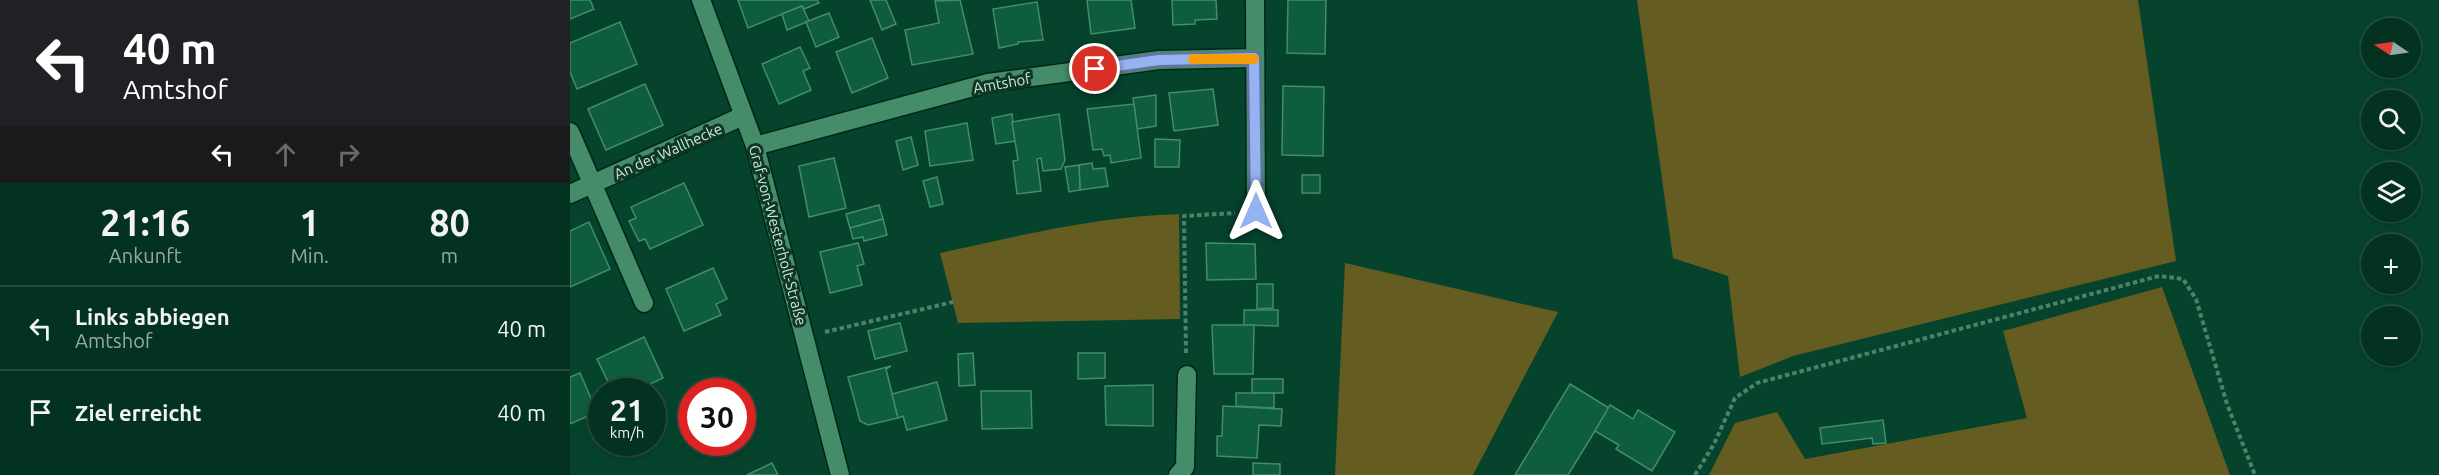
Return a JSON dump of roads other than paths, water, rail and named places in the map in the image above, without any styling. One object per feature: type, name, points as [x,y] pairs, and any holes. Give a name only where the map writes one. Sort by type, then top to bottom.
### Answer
[{"type":"street","name":"Graf-von-Westerholt-Straße","points":[[700,0],[755,146],[840,475]]},
{"type":"street","points":[[1256,0],[1254,58],[1256,211]]},
{"type":"street","name":"Amtshof","points":[[755,146],[988,83],[1159,60],[1254,58]]},
{"type":"street","name":"An der Wallhecke","points":[[570,194],[743,116]]},
{"type":"street","points":[[570,132],[644,303]]},
{"type":"street","points":[[1178,475],[1185,467],[1187,375]]}]
